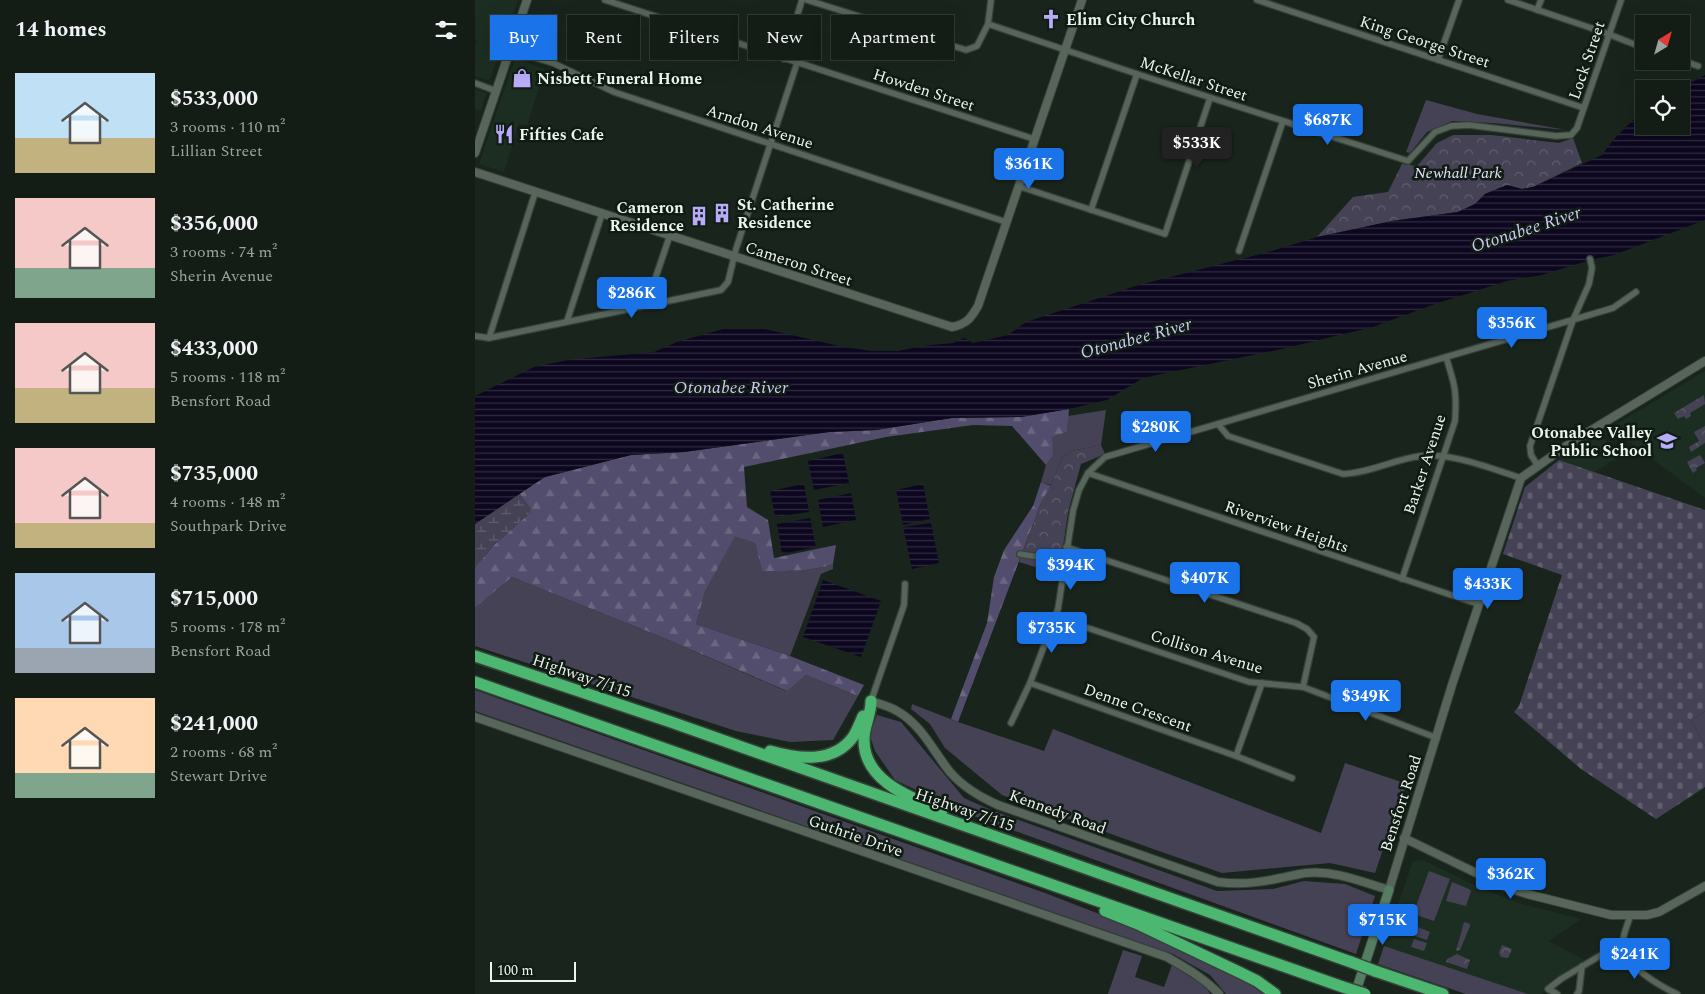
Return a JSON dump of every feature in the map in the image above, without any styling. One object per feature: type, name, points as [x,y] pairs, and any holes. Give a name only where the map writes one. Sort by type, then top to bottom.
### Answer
[{"type":"highway","name":"Highway 7/115","points":[[475,656],[671,722],[1443,994]]},
{"type":"highway","points":[[475,682],[1365,994]]},
{"type":"highway","points":[[671,722],[782,754],[817,758],[827,756],[841,749],[854,736],[871,701]]},
{"type":"highway","points":[[871,701],[871,711],[864,738],[864,746],[869,762],[877,774],[887,783],[907,796],[1042,853]]},
{"type":"highway","points":[[1055,886],[1079,900],[1140,925],[1241,973],[1257,981],[1275,994]]},
{"type":"main road","name":"Bensfort Road","points":[[1355,994],[1389,890]]},
{"type":"street","points":[[522,15],[527,0]]},
{"type":"street","name":"Howden Street","points":[[605,0],[748,47]]},
{"type":"street","points":[[797,15],[802,0]]},
{"type":"street","points":[[807,0],[966,50],[977,46],[988,24],[991,0]]},
{"type":"street","points":[[1006,222],[1082,0]]},
{"type":"street","name":"King George Street","points":[[1257,0],[1584,108]]},
{"type":"street","points":[[1438,60],[1459,0]]},
{"type":"street","points":[[1508,0],[1635,45]]},
{"type":"street","points":[[1537,10],[1541,0]]},
{"type":"street","name":"Lock Street","points":[[1577,128],[1621,0]]},
{"type":"street","name":"McKellar Street","points":[[988,24],[1210,98],[1408,161],[1435,132],[1451,126],[1469,125],[1556,136],[1571,135],[1577,128]]},
{"type":"street","points":[[475,152],[506,60]]},
{"type":"street","name":"Arndon Avenue","points":[[543,60],[614,92],[1006,222]]},
{"type":"street","name":"Howden Street","points":[[789,60],[1034,139]]},
{"type":"street","points":[[475,336],[489,338],[721,290],[728,282],[734,257],[797,63]]},
{"type":"street","points":[[1690,63],[1698,66]]},
{"type":"street","points":[[1091,210],[1137,74]]},
{"type":"street","points":[[475,84],[496,91]]},
{"type":"street","points":[[1018,186],[1165,234],[1210,98]]},
{"type":"street","points":[[1239,251],[1283,121]]},
{"type":"street","name":"Cameron Street","points":[[475,172],[952,327],[963,324],[971,319],[978,306],[1006,222]]},
{"type":"street","points":[[489,338],[535,193]]},
{"type":"street","points":[[567,321],[602,214]]},
{"type":"street","points":[[647,306],[670,235]]},
{"type":"street","points":[[1538,466],[1531,455],[1530,446],[1573,320],[1589,284],[1593,268],[1590,260]]},
{"type":"street","name":"Sherin Avenue","points":[[1088,473],[1105,457],[1613,308],[1636,292]]},
{"type":"street","name":"Barker Avenue","points":[[1402,579],[1442,455],[1455,421],[1457,398],[1446,357]]},
{"type":"street","points":[[1218,424],[1228,436],[1343,474],[1358,474],[1420,456],[1442,455],[1521,478],[1573,442],[1705,361]]},
{"type":"street","points":[[1011,723],[1030,683],[1055,617],[1073,512],[1079,490],[1088,473]]},
{"type":"street","name":"Riverview Heights","points":[[1088,473],[1479,604]]},
{"type":"street","name":"Bensfort Road","points":[[1389,890],[1452,685],[1521,478]]},
{"type":"street","points":[[1066,547],[1296,623],[1307,629],[1314,637],[1303,687]]},
{"type":"street","points":[[1020,554],[1064,561]]},
{"type":"street","points":[[871,701],[904,605],[905,584]]},
{"type":"street","name":"Collison Avenue","points":[[1055,617],[1249,682],[1303,687],[1437,738]]},
{"type":"street","name":"Denne Crescent","points":[[1030,683],[1236,756],[1292,778]]},
{"type":"street","points":[[1236,756],[1262,683]]},
{"type":"street","name":"Kennedy Road","points":[[871,701],[889,707],[906,717],[921,731],[961,783],[981,797],[998,805],[1218,882],[1255,883],[1319,872],[1344,876],[1389,890]]},
{"type":"street","name":"Guthrie Drive","points":[[475,717],[1167,957],[1194,972],[1219,994]]},
{"type":"street","points":[[1404,838],[1503,886],[1611,915],[1631,916],[1659,912],[1705,886]]},
{"type":"street","points":[[1631,916],[1623,942],[1625,951],[1635,966],[1659,985],[1677,994]]},
{"type":"street","points":[[1557,994],[1548,989],[1561,979],[1623,942]]},
{"type":"street","points":[[1577,994],[1582,966]]},
{"type":"shaded area","points":[[475,0],[518,0],[513,15],[490,15],[490,60],[497,60],[488,80],[475,76],[475,46],[477,40],[475,40]]},
{"type":"shaded area","points":[[515,60],[545,69],[527,125],[519,123],[504,172],[479,164]]},
{"type":"shaded area","points":[[475,89],[486,93],[481,111],[475,109]]},
{"type":"shaded area","name":"Otonabee Valley Public School","points":[[1705,371],[1705,498],[1610,428]]},
{"type":"shaded area","points":[[1600,432],[1616,459],[1594,472],[1559,460],[1571,449]]},
{"type":"shaded area","points":[[1423,860],[1482,889],[1522,904],[1581,919],[1549,941],[1584,960],[1549,982],[1542,994],[1528,994],[1384,946],[1413,861]]},
{"type":"green space","points":[[1426,100],[1477,114],[1566,130],[1452,121],[1427,132],[1410,153],[1406,152]]},
{"type":"green space","name":"Newhall Park","points":[[1453,135],[1491,135],[1559,143],[1573,138],[1582,163],[1533,187],[1522,189],[1507,185],[1485,194],[1475,204],[1458,212],[1392,221],[1317,237],[1353,197],[1388,192],[1402,164],[1417,166],[1437,143]]},
{"type":"green space","points":[[1704,395],[1705,404],[1690,413],[1691,416],[1686,419],[1684,416],[1678,419],[1674,413]]},
{"type":"green space","points":[[1069,409],[1067,432],[1052,437],[1053,455],[1046,465],[1012,426],[973,425],[886,437],[744,467],[747,507],[768,520],[774,558],[836,545],[833,564],[807,570],[762,571],[755,543],[735,536],[705,592],[696,624],[790,656],[864,685],[858,696],[806,675],[787,691],[659,636],[512,577],[475,608],[475,567],[494,545],[532,511],[519,493],[545,477],[631,455],[684,452],[829,432],[876,430],[952,418],[1021,417]]},
{"type":"green space","points":[[1106,410],[1101,445],[1071,451],[1063,456],[1051,485],[1041,482],[1046,465],[1053,455],[1051,437],[1067,432],[1068,416]]},
{"type":"green space","points":[[1705,426],[1705,443],[1691,452],[1689,447],[1699,441],[1694,432]]},
{"type":"green space","points":[[1101,445],[1105,454],[1081,464],[1068,512],[1059,574],[1019,562],[1041,503],[1063,456],[1071,451]]},
{"type":"green space","points":[[1700,455],[1705,463],[1696,468],[1697,470],[1693,473],[1687,462]]},
{"type":"green space","points":[[1559,460],[1705,510],[1705,711],[1691,720],[1705,746],[1705,787],[1656,819],[1581,769],[1514,712],[1519,706],[1562,575],[1503,554],[1525,487]]},
{"type":"green space","points":[[1041,482],[1051,486],[1041,503],[958,722],[951,719],[987,623],[994,577],[1004,550],[1033,506]]},
{"type":"green space","points":[[519,493],[532,511],[494,545],[475,567],[475,524]]},
{"type":"green space","points":[[735,535],[755,543],[762,571],[807,570],[833,564],[833,569],[821,574],[790,656],[696,624],[705,592]]},
{"type":"green space","points":[[512,577],[659,636],[786,691],[806,675],[858,696],[833,740],[790,742],[736,731],[475,646],[475,608]]},
{"type":"green space","points":[[475,690],[1045,893],[1112,919],[1241,978],[1263,994],[1226,994],[1210,975],[1173,954],[475,711]]},
{"type":"green space","points":[[912,704],[958,722],[1044,751],[1053,729],[1321,833],[1345,763],[1410,785],[1402,793],[1375,873],[1330,863],[1222,873],[1002,795],[945,748],[930,724],[911,709]]},
{"type":"green space","points":[[1705,711],[1705,746],[1691,720]]},
{"type":"green space","points":[[877,715],[901,722],[964,798],[991,810],[1217,891],[1273,889],[1304,881],[1345,884],[1375,896],[1356,954],[968,814],[895,780],[875,751],[869,733]]},
{"type":"green space","points":[[1429,871],[1450,879],[1434,921],[1413,914]]},
{"type":"green space","points":[[1452,882],[1471,891],[1466,906],[1446,901]]},
{"type":"green space","points":[[1464,922],[1470,924],[1470,926],[1460,950],[1456,951]]},
{"type":"green space","points":[[1418,927],[1430,932],[1427,940],[1415,936]]},
{"type":"green space","points":[[1414,939],[1427,943],[1424,951],[1411,947]]},
{"type":"green space","points":[[1502,945],[1512,949],[1508,958],[1501,957],[1499,953]]},
{"type":"green space","points":[[1384,946],[1528,994],[1466,994],[1378,964]]},
{"type":"green space","points":[[1123,950],[1142,956],[1135,977],[1164,987],[1172,965],[1206,987],[1210,994],[1108,994]]},
{"type":"green space","points":[[1457,954],[1470,960],[1467,969],[1446,962],[1447,959]]},
{"type":"water","name":"Otonabee River","points":[[1705,75],[1705,220],[1614,255],[1590,260],[1542,275],[1507,281],[1435,304],[1373,327],[1282,349],[1143,378],[1107,400],[1069,409],[1021,417],[952,418],[876,430],[829,432],[684,452],[631,455],[545,477],[475,524],[475,396],[534,367],[567,360],[654,352],[677,342],[723,329],[765,329],[844,347],[873,351],[898,351],[953,343],[964,338],[973,343],[1008,335],[1026,322],[1139,285],[1268,252],[1317,237],[1392,221],[1458,212],[1475,204],[1485,194],[1507,185],[1522,189],[1533,187],[1602,155],[1613,140],[1635,118],[1635,135],[1690,135],[1690,83]]},
{"type":"water","points":[[843,453],[849,483],[814,490],[808,461]]},
{"type":"water","points":[[804,484],[809,512],[775,517],[770,491]]},
{"type":"water","points":[[923,484],[930,519],[903,525],[896,490]]},
{"type":"water","points":[[851,493],[856,520],[823,527],[818,500]]},
{"type":"water","points":[[810,518],[816,547],[782,554],[777,524]]},
{"type":"water","points":[[931,523],[939,563],[912,569],[903,527]]},
{"type":"water","points":[[823,580],[881,601],[861,657],[803,637]]},
{"type":"place","name":"Elim City Church","points":[[1051,19]]},
{"type":"place","name":"Nisbett Funeral Home","points":[[522,78]]},
{"type":"place","name":"Fifties Cafe","points":[[504,134]]},
{"type":"place","name":"St. Catherine Residence","points":[[722,213]]},
{"type":"place","name":"Cameron Residence","points":[[699,216]]},
{"type":"place","name":"Otonabee Valley Public School","points":[[1667,441]]}]
